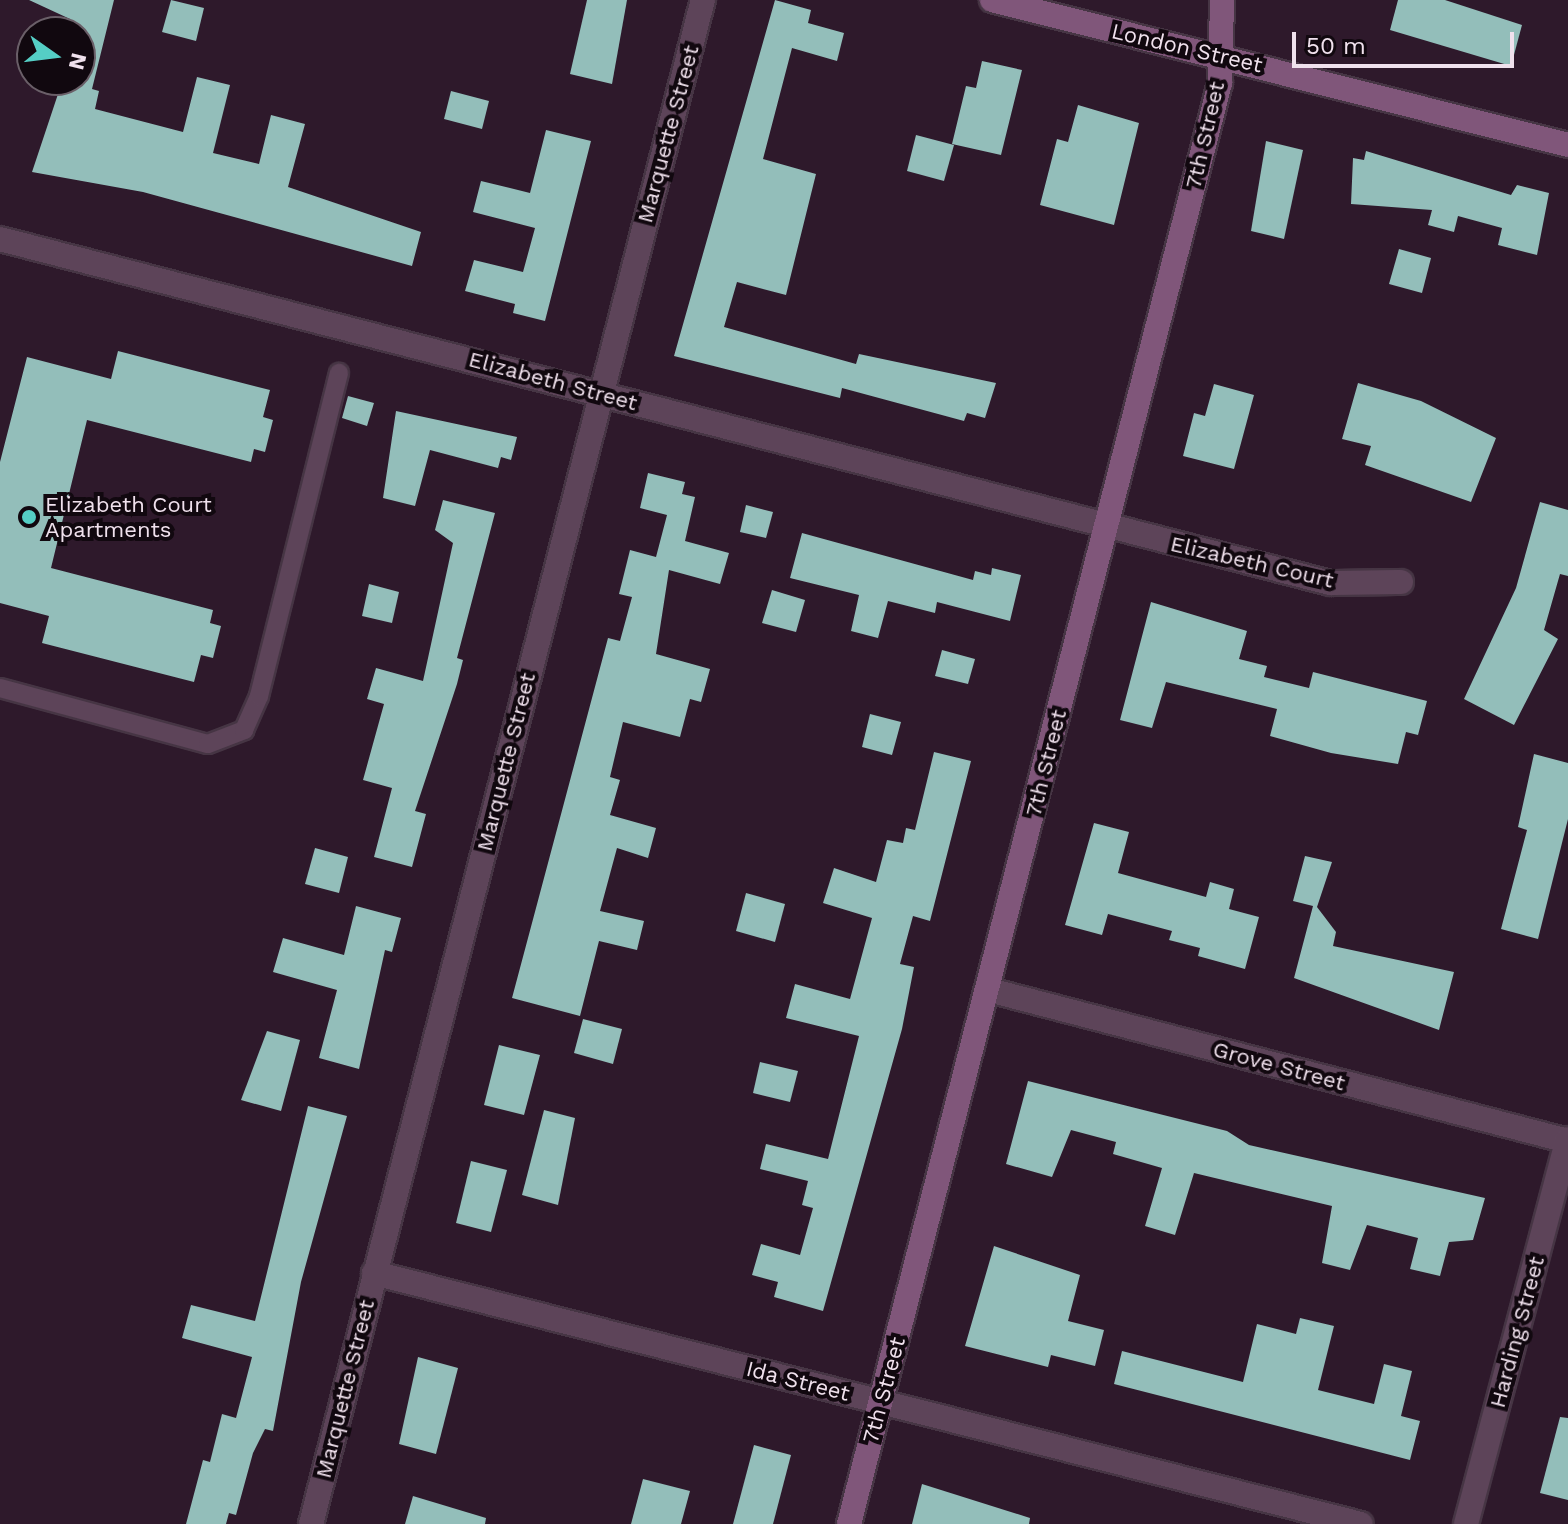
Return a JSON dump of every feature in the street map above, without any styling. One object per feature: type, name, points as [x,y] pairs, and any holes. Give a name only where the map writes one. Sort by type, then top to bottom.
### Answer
[{"type":"street","name":"Marquette Street","points":[[311,1524],[703,0]]},
{"type":"street","name":"London Street","points":[[992,0],[1568,145]]},
{"type":"street","name":"7th Street","points":[[849,1524],[989,990],[1104,526],[1220,83],[1218,55],[1222,0]]},
{"type":"street","name":"Elizabeth Street","points":[[0,239],[1104,526]]},
{"type":"street","name":"Elizabeth Court","points":[[1104,526],[1330,583],[1401,582]]},
{"type":"street","name":"Grove Street","points":[[989,990],[1568,1141]]},
{"type":"street","name":"Harding Street","points":[[1466,1524],[1568,1141]]},
{"type":"street","name":"Ida Street","points":[[374,1273],[1361,1524]]},
{"type":"lane","points":[[0,688],[208,744],[244,730],[259,696],[339,373]]},
{"type":"building","points":[[29,0],[114,0],[96,73],[96,16],[64,16]]},
{"type":"building","points":[[171,0],[204,8],[196,41],[162,32]]},
{"type":"building","points":[[587,0],[627,0],[612,84],[570,74]]},
{"type":"building","points":[[775,0],[811,10],[808,23],[844,33],[837,61],[792,48],[763,159],[816,174],[786,295],[737,282],[724,327],[856,364],[859,354],[996,383],[985,418],[967,413],[964,421],[842,388],[840,398],[674,356]]},
{"type":"building","points":[[1398,0],[1445,0],[1522,25],[1511,66],[1390,30]]},
{"type":"building","points":[[982,61],[1022,70],[1001,155],[952,144],[966,86],[976,88]]},
{"type":"building","points":[[197,77],[230,85],[213,153],[259,164],[271,115],[305,124],[288,187],[421,232],[412,266],[143,192],[32,172],[57,96],[96,96],[96,90],[99,91],[95,109],[183,132]]},
{"type":"building","points":[[451,91],[489,101],[482,129],[444,119]]},
{"type":"building","points":[[1078,105],[1139,123],[1114,225],[1040,205],[1057,139],[1068,142]]},
{"type":"building","points":[[546,130],[591,141],[545,321],[513,313],[515,304],[465,291],[474,260],[523,272],[535,228],[473,212],[481,181],[530,193]]},
{"type":"building","points":[[916,135],[954,145],[944,181],[907,171]]},
{"type":"building","points":[[1266,141],[1303,150],[1284,239],[1251,231]]},
{"type":"building","points":[[1366,151],[1511,195],[1517,185],[1549,193],[1537,255],[1498,245],[1502,228],[1458,216],[1454,232],[1428,225],[1432,210],[1351,204],[1353,158],[1364,160]]},
{"type":"building","points":[[1399,249],[1431,258],[1422,293],[1389,284]]},
{"type":"building","name":"Elizabeth Court Apartments","points":[[118,351],[270,390],[263,417],[273,420],[265,452],[254,449],[251,462],[87,420],[51,568],[213,610],[210,623],[221,626],[213,658],[201,655],[194,682],[42,643],[49,616],[0,603],[0,462],[27,357],[111,379]]},
{"type":"building","points":[[1358,383],[1421,401],[1496,438],[1471,502],[1365,465],[1371,446],[1342,439]]},
{"type":"building","points":[[1214,384],[1254,395],[1234,469],[1183,456],[1194,413],[1205,416]]},
{"type":"building","points":[[348,396],[374,403],[367,426],[342,418]]},
{"type":"building","points":[[396,411],[517,437],[511,460],[501,457],[498,468],[430,450],[415,506],[383,498]]},
{"type":"building","points":[[648,473],[685,482],[682,494],[695,497],[685,541],[729,553],[720,584],[669,570],[656,654],[710,669],[701,702],[690,699],[680,737],[623,722],[610,777],[620,780],[610,815],[656,828],[648,858],[617,848],[600,911],[644,921],[637,950],[599,941],[580,1016],[512,998],[608,638],[620,641],[632,597],[619,594],[630,550],[656,557],[667,515],[640,508]]},
{"type":"building","points":[[443,500],[495,513],[457,658],[463,660],[457,684],[415,811],[426,814],[412,867],[374,857],[392,788],[363,780],[384,704],[367,699],[376,668],[423,681],[453,543],[435,530]]},
{"type":"building","points":[[1540,502],[1568,510],[1568,576],[1560,574],[1544,630],[1558,639],[1514,725],[1464,699],[1516,588]]},
{"type":"building","points":[[746,505],[773,512],[766,538],[740,532]]},
{"type":"building","points":[[802,533],[973,580],[975,571],[991,575],[992,568],[1021,575],[1010,621],[937,602],[935,613],[888,601],[878,638],[851,631],[859,595],[790,578]]},
{"type":"building","points":[[369,584],[399,592],[392,623],[362,616]]},
{"type":"building","points":[[772,590],[805,600],[796,632],[762,623]]},
{"type":"building","points":[[1151,602],[1247,631],[1239,659],[1267,666],[1264,677],[1309,688],[1313,672],[1427,701],[1418,735],[1406,732],[1398,764],[1331,753],[1270,736],[1277,709],[1166,682],[1152,728],[1120,720]]},
{"type":"building","points":[[942,650],[975,659],[968,684],[935,676]]},
{"type":"building","points":[[870,714],[901,722],[892,755],[862,747]]},
{"type":"building","points":[[934,752],[971,761],[930,921],[913,916],[900,964],[914,967],[902,1029],[823,1311],[774,1297],[778,1282],[752,1275],[761,1244],[800,1255],[813,1208],[802,1205],[808,1181],[760,1169],[766,1144],[828,1159],[859,1036],[786,1018],[795,984],[850,999],[872,918],[823,903],[834,868],[876,882],[887,840],[903,843],[906,828],[915,830]]},
{"type":"building","points":[[1534,754],[1568,763],[1568,819],[1538,939],[1501,929],[1527,830],[1518,827]]},
{"type":"building","points":[[1094,823],[1129,832],[1118,873],[1206,897],[1210,882],[1234,889],[1229,909],[1259,917],[1245,969],[1198,956],[1200,948],[1169,940],[1172,931],[1108,914],[1102,935],[1065,925]]},
{"type":"building","points":[[315,848],[348,857],[339,893],[305,884]]},
{"type":"building","points":[[1305,856],[1332,862],[1317,907],[1336,932],[1333,946],[1454,972],[1439,1030],[1294,978],[1313,906],[1293,901]]},
{"type":"building","points":[[746,893],[785,904],[775,942],[736,931]]},
{"type":"building","points":[[356,906],[401,918],[392,952],[385,950],[359,1069],[319,1058],[337,990],[273,972],[283,938],[344,955]]},
{"type":"building","points":[[583,1019],[622,1029],[613,1064],[574,1053]]},
{"type":"building","points":[[267,1031],[300,1040],[281,1111],[241,1100]]},
{"type":"building","points":[[499,1045],[540,1055],[524,1115],[484,1105]]},
{"type":"building","points":[[760,1062],[798,1071],[790,1102],[753,1093]]},
{"type":"building","points":[[1028,1081],[1227,1131],[1249,1145],[1485,1198],[1473,1240],[1449,1242],[1440,1276],[1410,1269],[1418,1238],[1367,1225],[1350,1270],[1322,1263],[1332,1206],[1194,1173],[1175,1235],[1145,1226],[1162,1168],[1113,1154],[1116,1142],[1071,1130],[1052,1177],[1006,1164]]},
{"type":"building","points":[[308,1106],[347,1116],[301,1282],[273,1431],[265,1429],[253,1453],[236,1515],[229,1513],[226,1524],[186,1524],[203,1460],[210,1462],[222,1414],[236,1418],[252,1357],[182,1338],[191,1305],[255,1321]]},
{"type":"building","points":[[544,1110],[575,1118],[558,1205],[522,1195]]},
{"type":"building","points":[[471,1161],[507,1170],[491,1232],[456,1223]]},
{"type":"building","points":[[994,1246],[1080,1275],[1068,1321],[1104,1330],[1095,1366],[1051,1355],[1048,1367],[965,1346]]},
{"type":"building","points":[[1300,1318],[1334,1326],[1318,1390],[1374,1404],[1384,1364],[1412,1371],[1401,1416],[1420,1421],[1410,1460],[1114,1384],[1122,1351],[1243,1382],[1257,1324],[1296,1334]]},
{"type":"building","points":[[418,1357],[458,1368],[436,1454],[399,1444]]},
{"type":"building","points":[[1560,1417],[1568,1418],[1568,1500],[1540,1493]]},
{"type":"building","points":[[754,1445],[791,1455],[773,1524],[733,1524]]},
{"type":"building","points":[[643,1479],[690,1491],[681,1524],[631,1524]]},
{"type":"building","points":[[922,1484],[1030,1518],[1029,1524],[912,1524]]},
{"type":"building","points":[[413,1496],[486,1518],[485,1524],[405,1524]]},
{"type":"place","name":"Elizabeth Court Apartments","points":[[29,517]]}]
